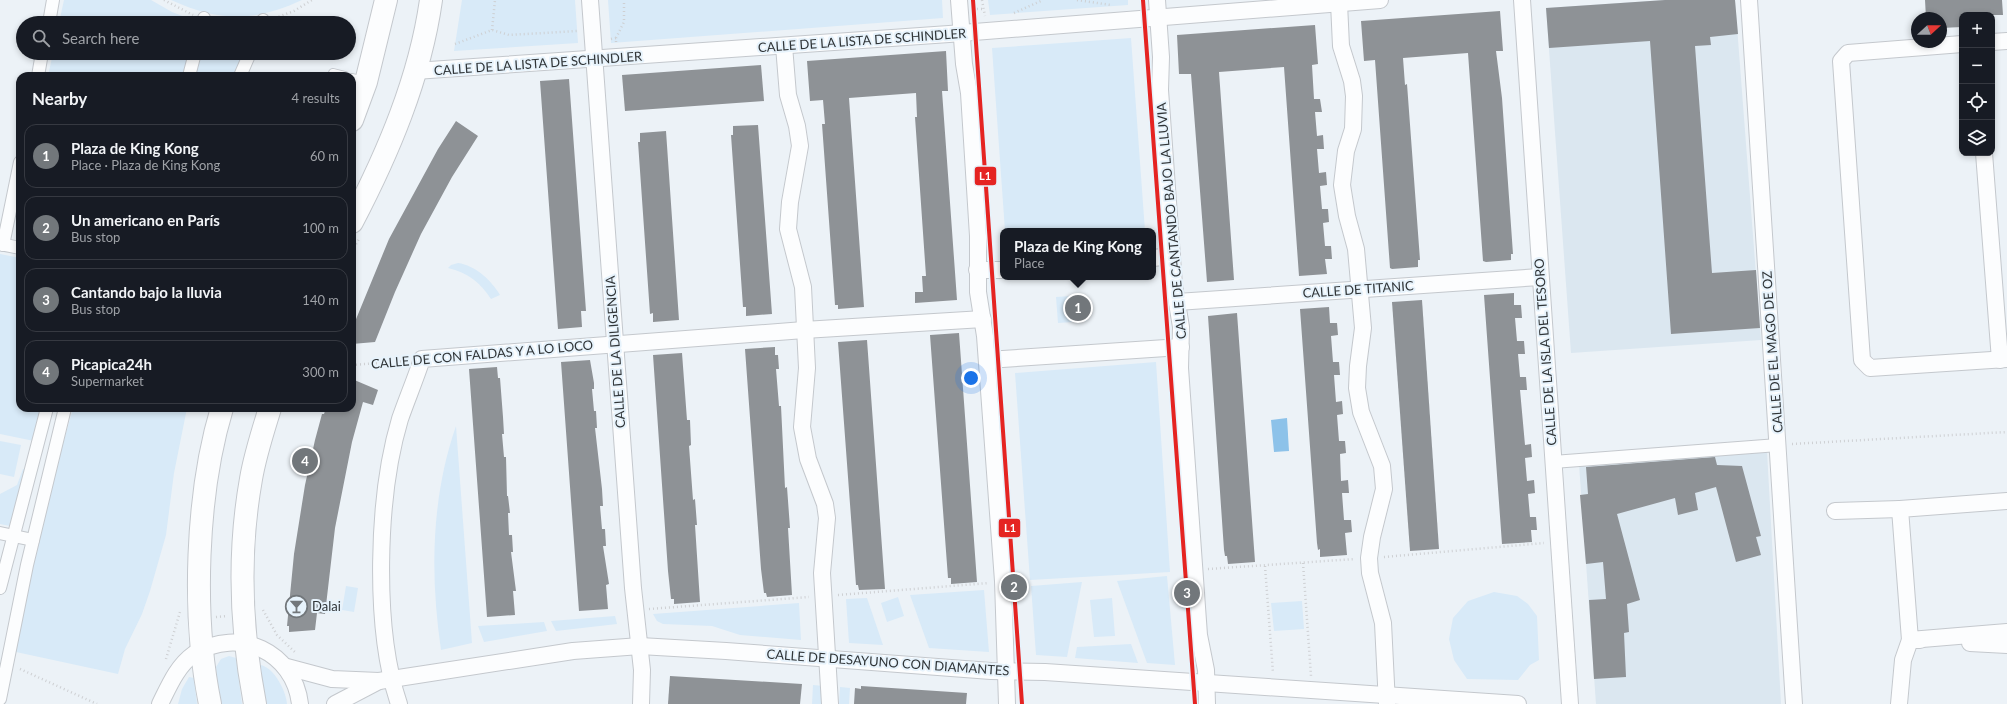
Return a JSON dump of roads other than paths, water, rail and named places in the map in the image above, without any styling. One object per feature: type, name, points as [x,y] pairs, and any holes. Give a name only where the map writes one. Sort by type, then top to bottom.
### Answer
[{"type":"main road","points":[[356,97],[359,80],[386,0]]},
{"type":"main road","points":[[356,214],[370,188],[388,147],[415,71],[431,0]]},
{"type":"main road","points":[[210,704],[202,650],[199,604],[201,547],[205,490],[217,424],[221,412]]},
{"type":"main road","points":[[255,704],[246,643],[244,543],[251,479],[269,412]]},
{"type":"street","points":[[50,16],[53,0]]},
{"type":"street","name":"CALLE DE LA DILIGENCIA","points":[[590,0],[633,588],[642,670],[641,704]]},
{"type":"street","points":[[959,0],[969,98],[978,236],[978,292],[983,319],[987,360],[1003,582],[1007,704]]},
{"type":"street","name":"CALLE DE CANTANDO BAJO LA LLUVIA","points":[[1157,0],[1161,57],[1160,85],[1172,256],[1181,327],[1181,375],[1200,635],[1207,684],[1207,704]]},
{"type":"street","name":"CALLE DE LA LISTA DE SCHINDLER","points":[[415,71],[594,60],[962,33],[1380,0]]},
{"type":"street","name":"CALLE DE LA ISLA DEL TESORO","points":[[1522,0],[1570,704]]},
{"type":"street","name":"CALLE DE EL MAGO DE OZ","points":[[1749,0],[1794,704]]},
{"type":"street","points":[[1339,3],[1342,46],[1352,81],[1355,113],[1353,129],[1346,151],[1342,185],[1347,216],[1356,249],[1362,328],[1357,388],[1361,412],[1382,466],[1384,489],[1372,537],[1370,574],[1383,623],[1387,700]]},
{"type":"street","points":[[1995,42],[2007,41]]},
{"type":"street","points":[[1959,44],[1848,53],[1840,61],[1862,360],[1870,368],[2003,359],[1984,156]]},
{"type":"street","points":[[784,46],[788,95],[800,136],[799,158],[790,202],[788,229],[803,287],[807,374],[802,428],[808,459],[825,504],[827,518],[822,573],[830,704]]},
{"type":"street","points":[[39,72],[41,60]]},
{"type":"street","points":[[190,72],[193,60]]},
{"type":"street","points":[[242,72],[247,60]]},
{"type":"street","points":[[16,179],[1,245],[16,247]]},
{"type":"street","points":[[1156,258],[1172,256]]},
{"type":"street","points":[[977,270],[1000,270]]},
{"type":"street","name":"CALLE DE TITANIC","points":[[1177,302],[1540,276]]},
{"type":"street","points":[[804,330],[983,319]]},
{"type":"street","name":"CALLE DE CON FALDAS Y A LO LOCO","points":[[385,680],[381,544],[387,480],[400,420],[422,359],[615,343],[804,330]]},
{"type":"street","points":[[987,360],[1181,347]]},
{"type":"street","points":[[0,588],[3,560],[13,536],[46,412]]},
{"type":"street","points":[[0,699],[27,565],[64,412]]},
{"type":"street","points":[[1553,462],[1778,445]]},
{"type":"street","points":[[1835,511],[1900,509],[2007,501]]},
{"type":"street","points":[[1898,704],[1902,660],[1910,640],[1900,509]]},
{"type":"street","points":[[0,533],[33,540]]},
{"type":"street","points":[[3,560],[27,565]]},
{"type":"street","points":[[1910,640],[2007,632]]},
{"type":"street","points":[[1910,640],[2007,645]]},
{"type":"street","points":[[163,702],[181,666],[195,654],[202,650],[225,644],[246,643],[271,654],[287,667],[297,687],[300,704]]},
{"type":"street","name":"CALLE DE DESAYUNO CON DIAMANTES","points":[[287,667],[332,679],[385,680],[573,651],[640,646],[726,650],[827,660],[1274,687],[1312,690],[1387,700],[1518,704]]},
{"type":"street","points":[[385,680],[398,704]]},
{"type":"street","name":"CALLE DE DESAYUNO CON DIAMANTES","points":[[334,704],[385,680]]},
{"type":"water","points":[[1287,418],[1289,451],[1274,452],[1271,420]]},
{"type":"place","name":"Plaza de King Kong","points":[[1078,308]]},
{"type":"place","name":"Picapica24h","points":[[305,461]]},
{"type":"place","name":"Un americano en París","points":[[1014,587]]},
{"type":"place","name":"Cantando bajo la lluvia","points":[[1187,593]]},
{"type":"place","name":"Dalai","points":[[296,606]]}]
